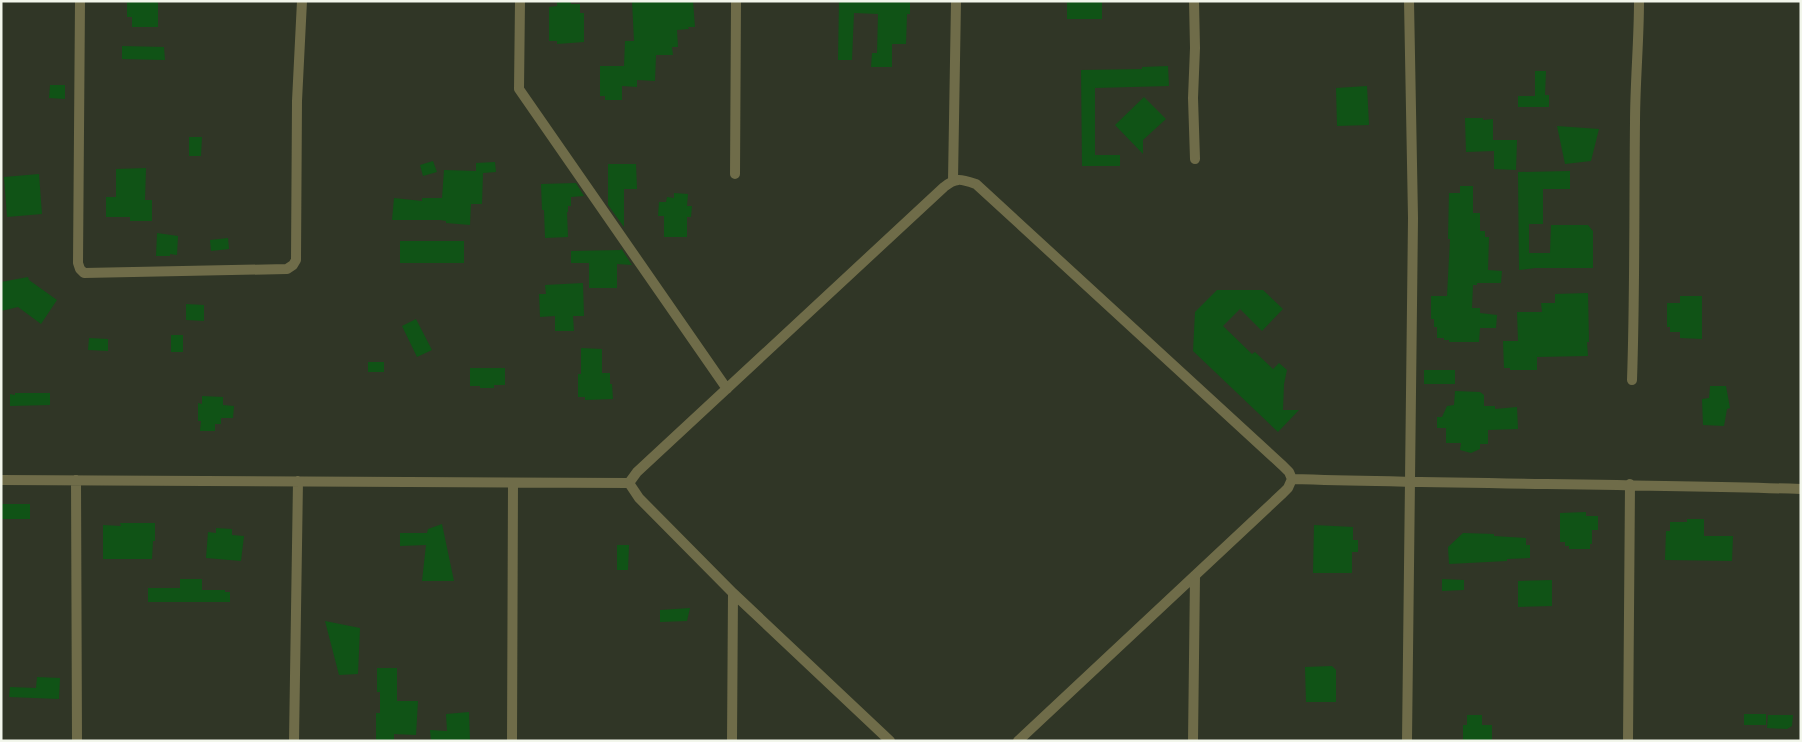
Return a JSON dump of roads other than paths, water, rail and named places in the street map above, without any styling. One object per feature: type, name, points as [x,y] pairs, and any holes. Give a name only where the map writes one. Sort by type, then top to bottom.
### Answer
[{"type":"street","points":[[80,1],[78,262],[80,269],[84,273],[286,269],[294,265],[296,260],[297,101],[302,1]]},
{"type":"street","points":[[520,1],[519,89],[727,389]]},
{"type":"street","points":[[735,174],[736,1]]},
{"type":"street","points":[[953,180],[956,1]]},
{"type":"street","points":[[1194,1],[1195,48],[1192,98],[1195,159]]},
{"type":"street","points":[[1407,741],[1413,218],[1409,1]]},
{"type":"street","points":[[1632,380],[1635,300],[1633,248],[1635,100],[1639,1]]},
{"type":"street","points":[[629,483],[637,472],[953,180],[964,180],[976,184],[1283,466],[1292,478],[1288,488],[1018,741]]},
{"type":"street","points":[[1292,478],[1801,489]]},
{"type":"street","points":[[1,480],[629,483]]},
{"type":"street","points":[[76,480],[77,741]]},
{"type":"street","points":[[294,741],[298,481]]},
{"type":"street","points":[[512,741],[513,482]]},
{"type":"street","points":[[629,483],[639,498],[733,593],[890,741]]},
{"type":"street","points":[[1628,741],[1630,484]]},
{"type":"street","points":[[1193,741],[1194,576]]},
{"type":"street","points":[[732,741],[733,593]]}]
